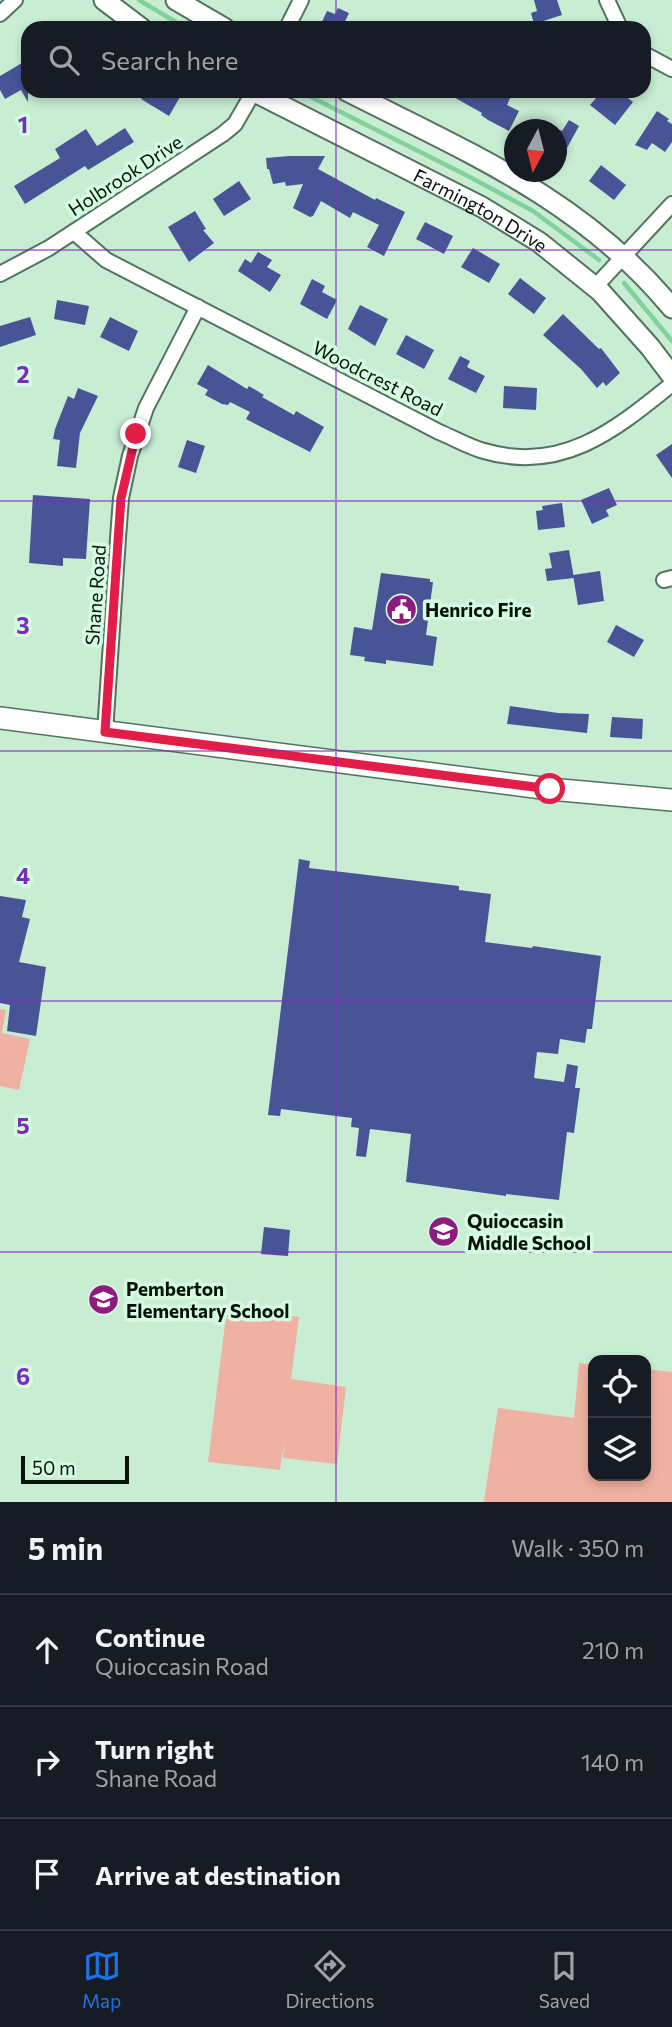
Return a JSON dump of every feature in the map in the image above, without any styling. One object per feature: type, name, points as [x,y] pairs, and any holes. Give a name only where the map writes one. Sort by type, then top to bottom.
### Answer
[{"type":"main road","points":[[0,718],[550,789],[672,800]]},
{"type":"street","points":[[0,14],[15,0]]},
{"type":"street","points":[[104,0],[132,21]]},
{"type":"street","points":[[176,0],[212,21]]},
{"type":"street","points":[[290,21],[301,0]]},
{"type":"street","points":[[607,0],[617,21]]},
{"type":"street","points":[[651,58],[672,69]]},
{"type":"street","name":"Holbrook Drive","points":[[0,274],[74,232],[223,134],[235,124],[250,98]]},
{"type":"street","name":"Farmington Drive","points":[[268,98],[500,218],[539,242],[595,287],[650,347],[672,376]]},
{"type":"street","points":[[361,98],[517,178],[562,206],[624,256],[672,308]]},
{"type":"street","points":[[595,287],[672,204]]},
{"type":"street","name":"Woodcrest Road","points":[[74,232],[106,260],[439,432],[481,450],[506,456],[545,457],[567,452],[589,443],[615,427],[672,384]]},
{"type":"street","name":"Shane Road","points":[[105,732],[121,498],[130,456],[146,408],[198,307]]},
{"type":"shaded area","points":[[0,1009],[6,1010],[2,1033],[30,1039],[19,1090],[0,1086]]},
{"type":"shaded area","points":[[227,1308],[299,1317],[291,1379],[346,1387],[337,1464],[283,1458],[284,1443],[280,1470],[208,1462]]},
{"type":"shaded area","points":[[579,1363],[588,1364],[588,1481],[651,1481],[651,1370],[672,1372],[672,1502],[484,1502],[498,1408],[574,1418]]},
{"type":"building","points":[[534,0],[557,0],[562,15],[533,21],[531,13],[537,11]]},
{"type":"building","points":[[338,8],[349,13],[345,21],[322,21],[327,11],[335,14]]},
{"type":"building","points":[[21,64],[21,90],[5,99],[0,90],[0,76]]},
{"type":"building","points":[[142,98],[179,98],[169,116]]},
{"type":"building","points":[[455,98],[510,98],[507,105],[519,111],[515,119],[504,119],[504,128],[481,115],[482,113]]},
{"type":"building","points":[[596,98],[628,98],[633,102],[615,125],[590,105]]},
{"type":"building","points":[[657,111],[672,124],[672,142],[665,152],[652,143],[647,150],[635,145]]},
{"type":"building","points":[[569,120],[579,126],[567,148]]},
{"type":"building","points":[[125,128],[134,142],[88,170],[85,166],[25,204],[14,186],[60,158],[55,149],[86,129],[97,146]]},
{"type":"building","points":[[325,156],[318,169],[375,200],[376,198],[405,212],[384,256],[367,247],[379,225],[353,212],[350,218],[321,201],[310,217],[293,208],[303,184],[273,184],[266,158]]},
{"type":"building","points":[[601,165],[626,185],[614,200],[589,181]]},
{"type":"building","points":[[239,181],[251,199],[224,216],[213,199]]},
{"type":"building","points":[[195,211],[206,229],[203,230],[214,243],[189,262],[168,227]]},
{"type":"building","points":[[425,222],[453,236],[444,254],[416,239]]},
{"type":"building","points":[[473,248],[500,264],[489,283],[461,267]]},
{"type":"building","points":[[258,252],[272,260],[267,267],[281,275],[270,292],[238,271],[245,259],[251,263]]},
{"type":"building","points":[[520,278],[546,298],[534,314],[508,294]]},
{"type":"building","points":[[312,279],[325,286],[322,292],[337,300],[327,319],[300,304]]},
{"type":"building","points":[[57,300],[89,306],[85,325],[54,319]]},
{"type":"building","points":[[360,305],[388,319],[375,346],[348,329]]},
{"type":"building","points":[[563,314],[601,348],[620,373],[606,386],[603,382],[597,388],[581,369],[543,335]]},
{"type":"building","points":[[30,317],[36,335],[0,347],[0,326]]},
{"type":"building","points":[[110,317],[138,331],[129,351],[100,337]]},
{"type":"building","points":[[406,335],[434,350],[424,369],[396,354]]},
{"type":"building","points":[[460,356],[470,361],[467,367],[485,376],[476,393],[448,379]]},
{"type":"building","points":[[208,365],[247,389],[249,386],[264,395],[262,397],[294,415],[296,411],[324,427],[310,452],[246,419],[250,412],[230,402],[228,405],[222,404],[205,395],[208,390],[197,384]]},
{"type":"building","points":[[504,386],[537,388],[536,410],[503,408]]},
{"type":"building","points":[[78,388],[98,396],[80,433],[76,468],[57,466],[60,440],[53,439],[55,429],[68,396],[74,399]]},
{"type":"building","points":[[187,440],[205,446],[196,473],[178,467]]},
{"type":"building","points":[[672,444],[672,478],[656,455]]},
{"type":"building","points":[[609,488],[617,505],[606,510],[609,516],[592,524],[581,500]]},
{"type":"building","points":[[33,495],[90,499],[86,559],[63,558],[63,566],[29,563]]},
{"type":"building","points":[[562,503],[565,527],[538,530],[536,511],[543,510],[542,506]]},
{"type":"building","points":[[569,550],[574,578],[547,581],[545,569],[552,568],[549,553]]},
{"type":"building","points":[[600,571],[604,601],[578,605],[573,575]]},
{"type":"building","name":"Henrico Fire","points":[[381,573],[430,579],[430,582],[433,582],[426,635],[437,637],[433,666],[386,660],[386,664],[364,661],[365,657],[350,655],[354,627],[372,630]]},
{"type":"building","points":[[616,625],[644,640],[634,657],[607,642]]},
{"type":"building","points":[[510,706],[558,713],[589,714],[587,733],[507,724]]},
{"type":"building","points":[[612,717],[643,719],[642,739],[610,737]]},
{"type":"building","points":[[299,859],[310,861],[309,868],[459,886],[459,890],[491,894],[485,942],[601,956],[592,1029],[587,1029],[585,1043],[560,1039],[558,1054],[537,1052],[534,1078],[564,1082],[567,1064],[578,1066],[575,1088],[580,1088],[574,1133],[567,1132],[559,1200],[506,1196],[406,1182],[411,1134],[370,1129],[366,1157],[356,1156],[359,1128],[351,1127],[352,1118],[281,1109],[280,1116],[268,1115]]},
{"type":"building","points":[[0,896],[26,900],[22,917],[30,919],[19,962],[46,967],[36,1036],[7,1031],[10,1005],[0,1003]]},
{"type":"building","points":[[264,1227],[290,1230],[288,1256],[261,1254]]},
{"type":"waterway","points":[[139,0],[174,21]]},
{"type":"waterway","points":[[313,98],[533,211],[599,260]]},
{"type":"waterway","points":[[624,283],[672,341]]},
{"type":"place","name":"Henrico Fire","points":[[402,609]]},
{"type":"place","name":"Quioccasin Middle School","points":[[444,1231]]},
{"type":"place","name":"Pemberton Elementary School","points":[[103,1299]]},
{"type":"route","points":[[136,434],[121,498],[105,732],[550,789]]}]
